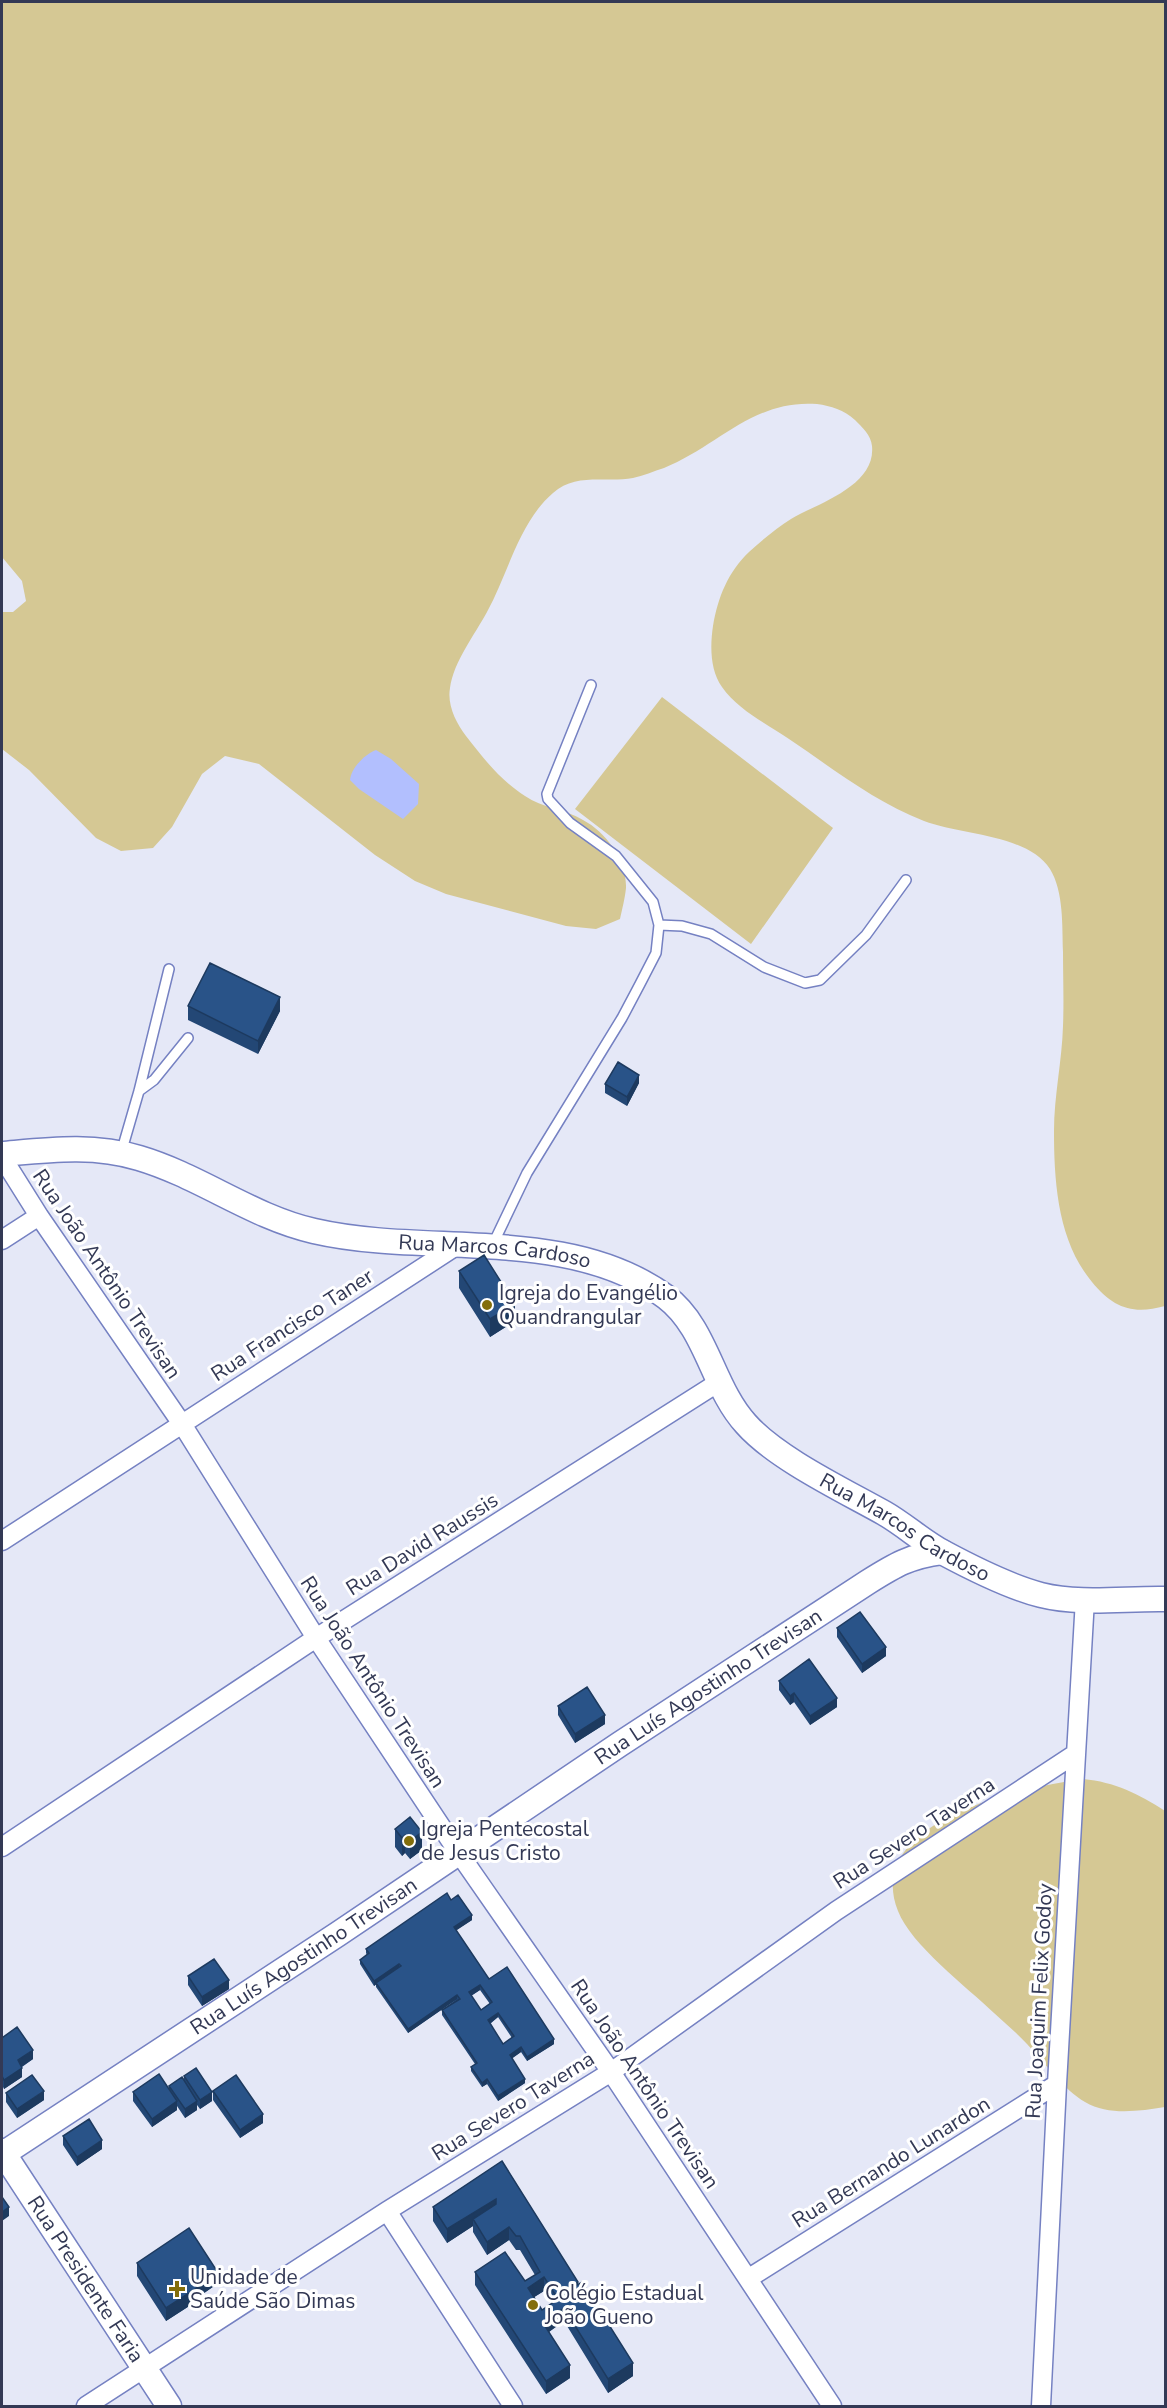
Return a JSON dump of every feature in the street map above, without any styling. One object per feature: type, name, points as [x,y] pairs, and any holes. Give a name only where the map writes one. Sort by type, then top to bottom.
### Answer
[{"type":"street","name":"Rua Marcos Cardoso","points":[[2,1156],[69,1148],[121,1153],[172,1171],[249,1208],[294,1226],[351,1238],[456,1246],[492,1246],[563,1256],[594,1263],[636,1280],[667,1298],[689,1322],[733,1408],[755,1434],[807,1469],[897,1521],[942,1552],[1036,1594],[1058,1598],[1166,1599]]},
{"type":"street","name":"Rua João Antônio Trevisan","points":[[2,1156],[39,1216],[182,1424],[316,1638],[458,1852],[611,2072],[832,2406]]},
{"type":"street","points":[[2,1240],[39,1216]]},
{"type":"street","name":"Rua Francisco Taner","points":[[2,1541],[456,1246]]},
{"type":"street","name":"Rua David Raussis","points":[[2,1847],[316,1638],[718,1382]]},
{"type":"street","name":"Rua Luís Agostinho Trevisan","points":[[2,2153],[328,1941],[458,1852],[902,1560],[921,1554],[942,1552]]},
{"type":"street","name":"Rua Joaquim Felix Godoy","points":[[1041,2406],[1085,1599]]},
{"type":"street","name":"Rua Severo Taverna","points":[[86,2406],[387,2211],[611,2072],[836,1911],[1075,1754]]},
{"type":"street","name":"Rua Bernando Lunardon","points":[[749,2278],[1057,2084]]},
{"type":"street","name":"Rua Presidente Faria","points":[[2,2153],[169,2406]]},
{"type":"street","points":[[387,2211],[513,2406]]},
{"type":"lane","points":[[492,1246],[527,1173],[622,1018],[656,953],[659,926],[653,902],[616,856],[570,823],[548,799],[547,794],[591,685]]},
{"type":"lane","points":[[659,926],[682,926],[711,934],[764,968],[805,983],[820,980],[866,935],[906,880]]},
{"type":"lane","points":[[121,1153],[169,969]]},
{"type":"lane","points":[[139,1091],[154,1080],[188,1038]]},
{"type":"shaded area","points":[[2,2],[1165,2],[1165,1306],[1143,1310],[1124,1307],[1100,1291],[1081,1266],[1072,1248],[1060,1211],[1055,1171],[1054,1131],[1063,1026],[1062,920],[1058,888],[1050,869],[1040,857],[1010,842],[939,826],[888,804],[744,710],[722,687],[715,673],[711,650],[713,626],[721,595],[735,568],[749,552],[780,526],[843,492],[865,472],[871,460],[872,446],[868,435],[855,420],[842,411],[817,404],[794,404],[774,409],[736,426],[664,468],[633,478],[581,480],[562,487],[541,505],[531,518],[487,612],[460,658],[452,678],[450,701],[456,720],[473,745],[493,769],[516,790],[532,800],[576,816],[600,832],[614,848],[623,868],[626,888],[620,919],[596,929],[566,926],[446,894],[415,881],[375,855],[259,764],[225,756],[202,774],[172,827],[153,848],[121,851],[96,838],[29,770],[2,749],[2,612],[13,612],[26,601],[22,581],[2,557]]},
{"type":"shaded area","points":[[662,697],[833,828],[751,944],[575,809]]},
{"type":"shaded area","points":[[1083,1779],[1106,1783],[1126,1790],[1165,1811],[1165,2107],[1114,2111],[1094,2106],[1077,2097],[1019,2036],[927,1951],[915,1938],[898,1911],[893,1880],[903,1854],[925,1832],[954,1814],[989,1801],[1024,1790]]},
{"type":"water","points":[[376,750],[391,759],[419,784],[418,804],[403,819],[359,789],[350,780],[359,762]]},
{"type":"building","points":[[210,963],[280,997],[258,1041],[188,1006]]},
{"type":"building","points":[[618,1062],[639,1075],[627,1097],[605,1084]]},
{"type":"building","points":[[484,1255],[515,1304],[490,1319],[459,1271]]},
{"type":"building","points":[[860,1612],[886,1647],[862,1664],[837,1628]]},
{"type":"building","points":[[809,1659],[837,1698],[810,1716],[794,1693],[790,1696],[779,1681]]},
{"type":"building","points":[[587,1687],[605,1715],[575,1734],[558,1706]]},
{"type":"building","points":[[410,1817],[422,1832],[410,1841],[405,1835],[402,1838],[395,1829]]},
{"type":"building","points":[[447,1893],[451,1900],[458,1895],[472,1915],[454,1927],[489,1979],[507,1967],[554,2039],[527,2057],[521,2047],[510,2055],[525,2079],[498,2096],[487,2079],[482,2083],[471,2067],[477,2063],[442,2010],[460,1999],[457,1995],[408,2029],[376,1983],[401,1966],[399,1964],[374,1981],[360,1960],[369,1953],[366,1949]],"holes":[[[480,1985],[492,2002],[481,2010],[469,1992]],[[498,2013],[514,2036],[503,2044],[488,2020]]]},
{"type":"building","points":[[214,1959],[229,1980],[202,1997],[188,1976]]},
{"type":"building","points":[[17,2027],[33,2050],[18,2060],[22,2068],[4,2080],[2,2076],[2,2038]]},
{"type":"building","points":[[196,2068],[212,2092],[200,2100],[184,2076]]},
{"type":"building","points":[[159,2074],[177,2101],[152,2119],[133,2092]]},
{"type":"building","points":[[32,2075],[44,2091],[17,2109],[6,2093]]},
{"type":"building","points":[[236,2075],[263,2114],[240,2130],[213,2091]]},
{"type":"building","points":[[182,2077],[197,2101],[185,2109],[169,2086]]},
{"type":"building","points":[[89,2119],[102,2140],[77,2157],[63,2136]]},
{"type":"building","points":[[502,2161],[578,2282],[556,2296],[544,2277],[528,2288],[542,2310],[558,2299],[557,2297],[582,2282],[633,2363],[608,2379],[564,2308],[543,2323],[570,2365],[546,2381],[475,2272],[505,2252],[525,2281],[540,2272],[520,2236],[516,2236],[509,2227],[487,2242],[473,2219],[496,2204],[496,2199],[447,2229],[433,2207]]},
{"type":"building","points":[[2,2197],[9,2207],[2,2212]]},
{"type":"building","points":[[189,2228],[217,2271],[195,2285],[197,2288],[166,2308],[137,2263]]},
{"type":"place","name":"Igreja do Evangélio Quandrangular","points":[[487,1305]]},
{"type":"place","name":"Igreja Pentecostal de Jesus Cristo","points":[[409,1841]]},
{"type":"place","name":"Unidade de Saúde São Dimas","points":[[177,2289]]},
{"type":"place","name":"Colégio Estadual João Gueno","points":[[533,2305]]}]
